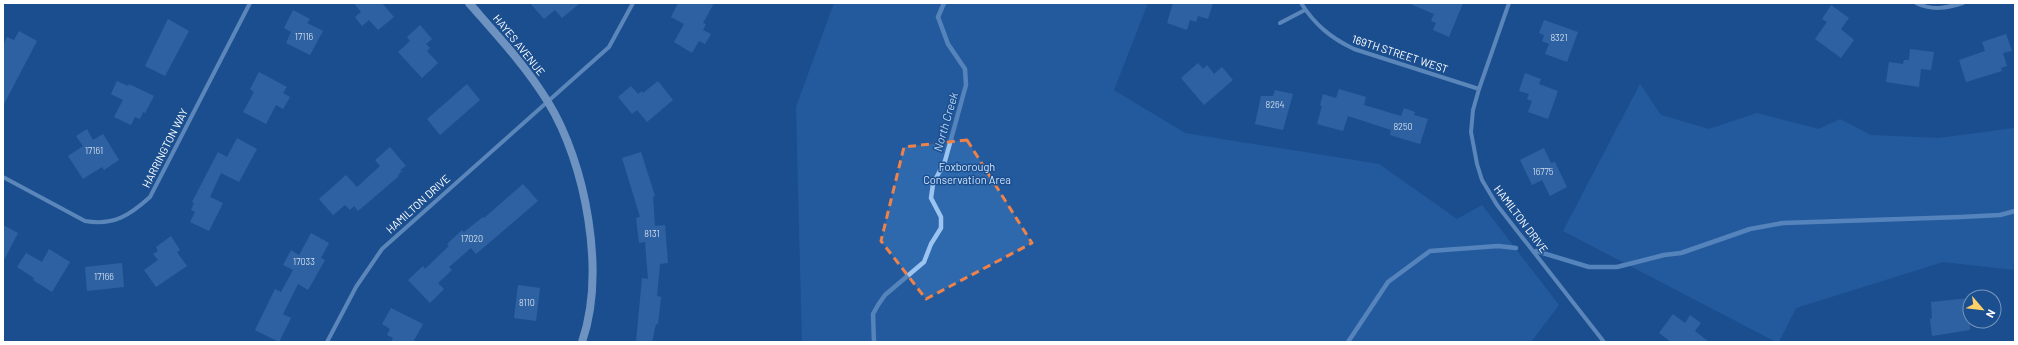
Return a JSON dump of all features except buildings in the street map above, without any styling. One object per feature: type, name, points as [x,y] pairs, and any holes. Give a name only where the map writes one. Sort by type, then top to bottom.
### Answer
[{"type":"street","name":"HARRINGTON WAY","points":[[3,177],[85,221],[96,223],[112,221],[132,213],[150,197],[250,3]]},
{"type":"street","name":"HAYES AVENUE","points":[[469,3],[523,64],[549,103],[566,135],[588,214],[592,244],[592,283],[586,332],[582,342]]},
{"type":"street","name":"HAMILTON DRIVE","points":[[327,342],[360,281],[382,249],[549,103],[609,47],[633,3]]},
{"type":"street","name":"169TH STREET WEST","points":[[1301,3],[1305,10],[1324,31],[1337,41],[1354,49],[1478,88]]},
{"type":"street","name":"HAMILTON DRIVE","points":[[1509,3],[1478,88],[1473,110],[1471,132],[1474,153],[1482,180],[1497,205],[1604,342]]},
{"type":"street","points":[[1916,3],[1932,8],[1942,8],[1963,3]]},
{"type":"street","points":[[1280,23],[1305,10]]},
{"type":"highlighted area","points":[[967,140],[1032,243],[926,299],[881,241],[904,147]]},
{"type":"green space","name":"Foxborough Conservation Area","points":[[834,3],[1148,3],[1114,90],[1185,133],[1379,164],[1457,219],[1482,205],[1559,305],[1531,342],[802,342],[796,107]]},
{"type":"green space","points":[[1640,84],[1661,115],[1709,129],[1757,113],[1819,129],[1840,119],[1871,135],[1938,138],[2015,128],[2015,270],[1943,262],[1796,308],[1779,342],[1776,342],[1563,231]]},
{"type":"waterway","name":"North Creek","points":[[874,342],[873,314],[878,305],[885,295],[924,262],[931,244],[941,228],[941,217],[931,198],[933,184],[945,161],[966,85],[965,69],[948,44],[938,17],[944,3]]},
{"type":"waterway","points":[[1536,251],[1589,267],[1617,267],[1664,255],[1681,253],[1750,229],[1783,223],[2000,215],[2015,211]]},
{"type":"waterway","points":[[1348,342],[1388,282],[1430,251],[1498,246],[1516,248]]}]
